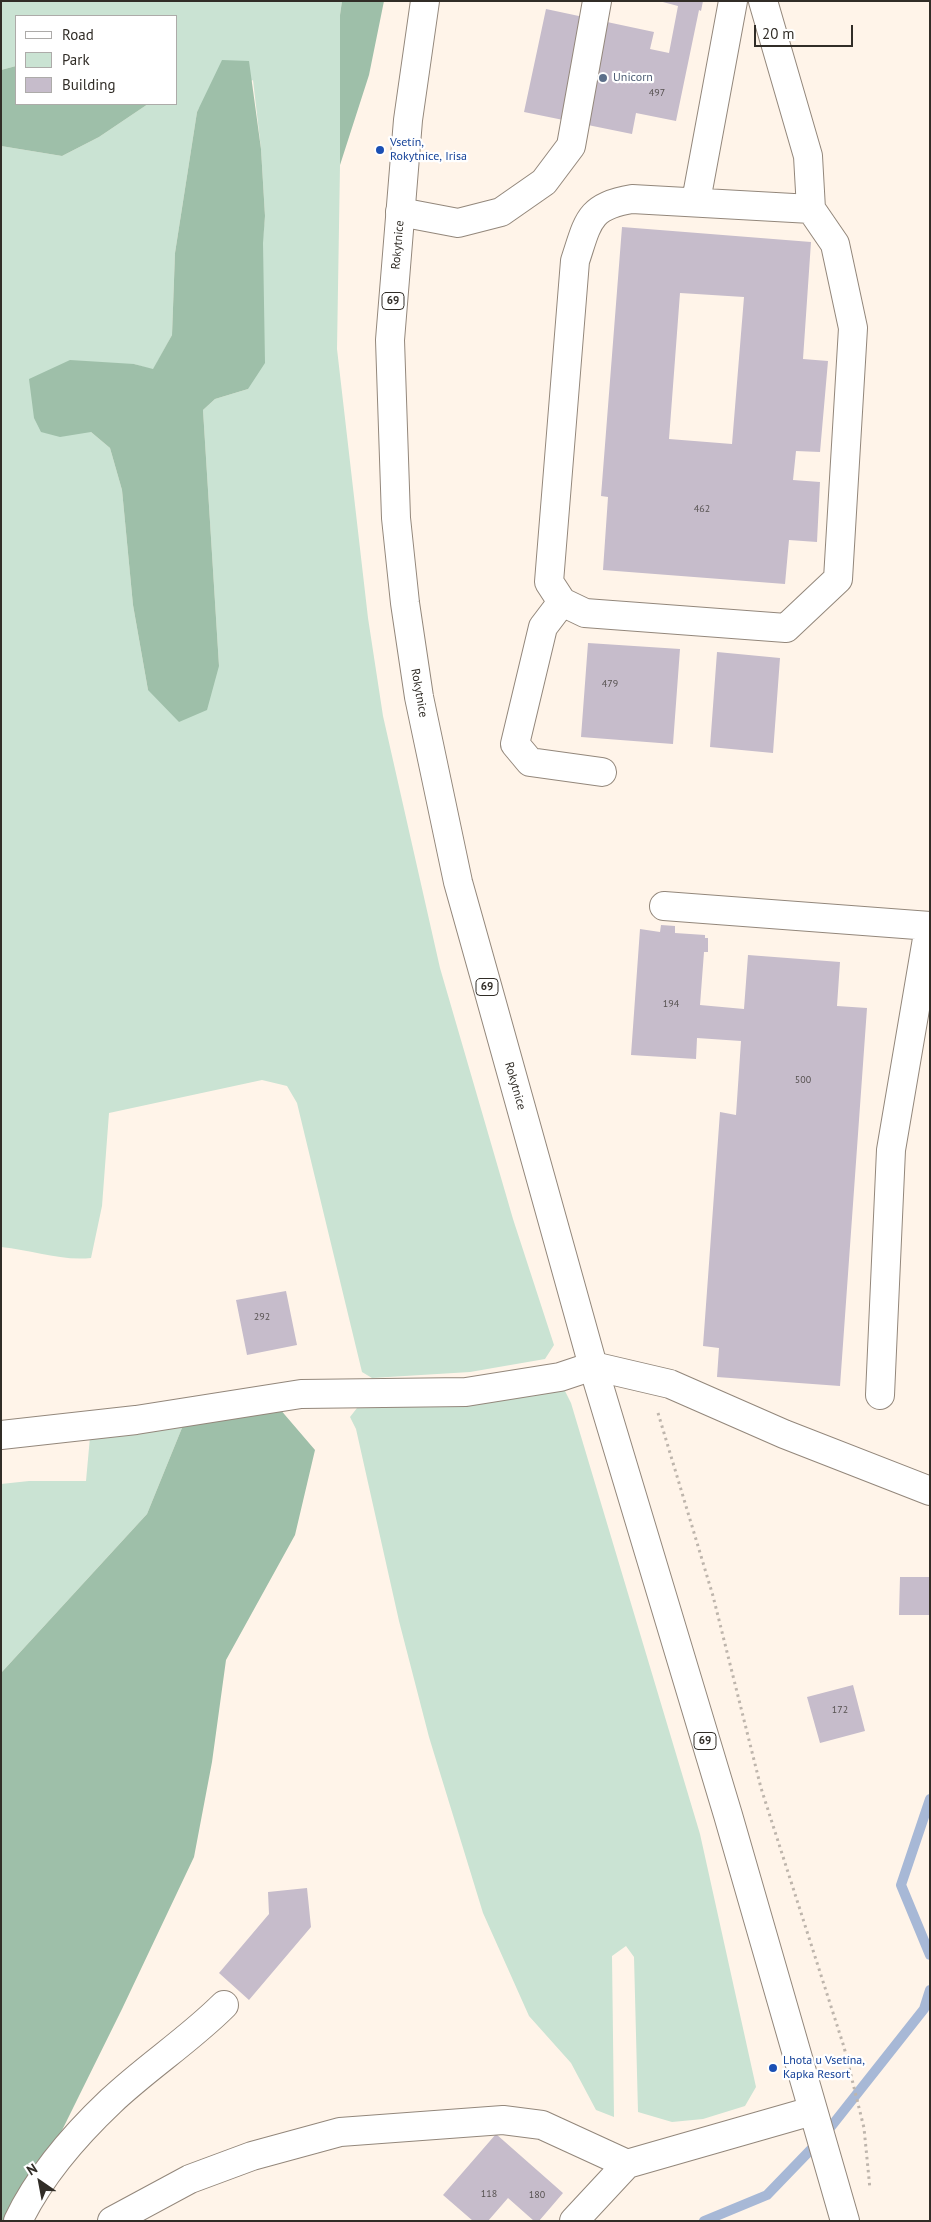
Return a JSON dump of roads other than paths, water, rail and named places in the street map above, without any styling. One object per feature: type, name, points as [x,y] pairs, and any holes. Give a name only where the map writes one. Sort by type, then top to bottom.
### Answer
[{"type":"main road","name":"Rokytnice","points":[[425,1],[408,120],[390,340],[393,467],[405,603],[419,697],[458,882],[593,1366]]},
{"type":"main road","points":[[400,212],[458,223],[501,212],[544,182],[571,146],[597,1]]},
{"type":"main road","points":[[696,201],[733,1]]},
{"type":"main road","points":[[763,1],[808,156],[811,209],[835,244],[853,328],[838,579],[786,628],[585,613],[562,602],[549,582],[575,261],[586,226],[596,212],[612,202],[632,199],[696,201],[811,209]]},
{"type":"main road","points":[[562,602],[543,627],[514,744],[530,762],[602,772]]},
{"type":"main road","points":[[664,906],[929,927],[891,1150],[880,1395]]},
{"type":"main road","points":[[2,1436],[136,1420],[300,1394],[466,1392],[560,1377],[593,1366],[670,1384],[784,1434],[930,1492]]},
{"type":"main road","name":"69","points":[[593,1366],[725,1807],[845,2221]]},
{"type":"main road","points":[[18,2221],[30,2195],[51,2166],[77,2136],[111,2101],[205,2024],[224,2005]]},
{"type":"main road","points":[[574,2221],[627,2164],[813,2114]]},
{"type":"main road","points":[[112,2221],[190,2179],[252,2156],[340,2132],[503,2120],[542,2125],[627,2164]]},
{"type":"waterway","points":[[930,1799],[901,1885],[930,1955]]},
{"type":"waterway","points":[[704,2221],[767,2195],[822,2138],[924,2009],[930,1990]]},
{"type":"place","name":"Unicorn","points":[[603,78]]},
{"type":"place","name":"Vsetín, Rokytnice, Irisa","points":[[380,150]]},
{"type":"place","name":"Lhota u Vsetína, Kapka Resort","points":[[773,2068]]}]
